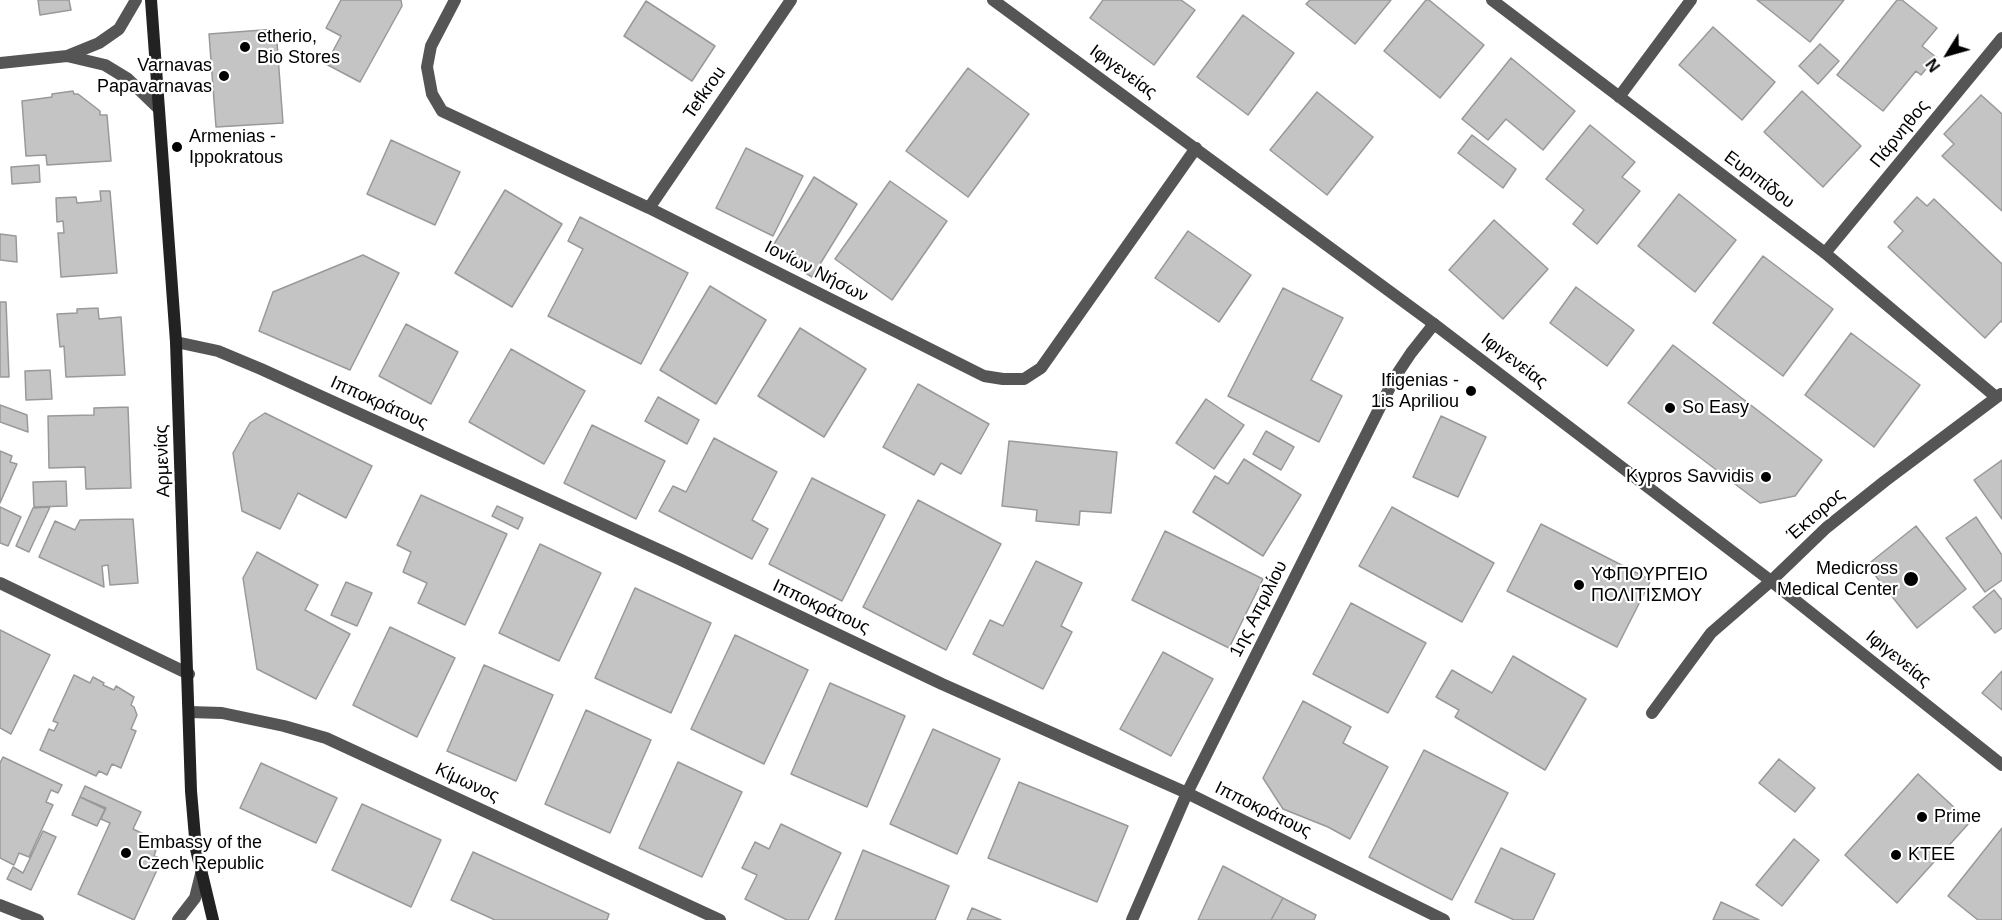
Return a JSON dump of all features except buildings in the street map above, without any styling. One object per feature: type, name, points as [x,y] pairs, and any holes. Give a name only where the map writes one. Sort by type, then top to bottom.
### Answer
[{"type":"main road","name":"Αρμενίας","points":[[151,0],[176,342],[189,674],[191,791],[201,874],[213,920]]},
{"type":"street","points":[[0,63],[66,56],[99,43],[119,29],[136,0]]},
{"type":"street","name":"Ιονίων Νήσων","points":[[454,0],[431,46],[427,67],[432,94],[442,111],[649,208],[984,376],[1024,379],[1041,368],[1196,148]]},
{"type":"street","name":"Tefkrou","points":[[649,208],[791,0]]},
{"type":"street","name":"Ιφιγενείας","points":[[993,0],[1434,324],[1771,581],[2002,765]]},
{"type":"street","name":"Ευριπίδου","points":[[1492,0],[1825,253],[1999,395]]},
{"type":"street","points":[[1619,97],[1691,0]]},
{"type":"street","name":"Πάρνηθος","points":[[1825,253],[2002,38]]},
{"type":"street","points":[[66,56],[105,65],[128,79],[158,108]]},
{"type":"street","name":"1ης Απριλίου","points":[[1132,920],[1187,793],[1395,377],[1411,352],[1434,324]]},
{"type":"street","name":"Ιπποκράτους","points":[[176,342],[218,351],[261,369],[668,555],[942,684],[1187,793],[1444,920]]},
{"type":"street","name":"Έκτορος","points":[[1652,713],[1711,633],[1771,581],[1826,528],[1999,395]]},
{"type":"street","points":[[0,582],[189,674]]},
{"type":"street","name":"Κίμωνος","points":[[189,712],[222,713],[284,726],[326,738],[720,920]]},
{"type":"street","points":[[178,920],[195,897],[201,874]]},
{"type":"street","points":[[0,905],[38,920]]},
{"type":"place","name":"etherio, Bio Stores","points":[[245,47]]},
{"type":"place","name":"Varnavas Papavarnavas","points":[[224,76]]},
{"type":"place","name":"Armenias - Ippokratous","points":[[177,147]]},
{"type":"place","name":"Ifigenias - 1is Apriliou","points":[[1471,391]]},
{"type":"place","name":"So Easy","points":[[1670,408]]},
{"type":"place","name":"Kypros Savvidis","points":[[1766,477]]},
{"type":"place","name":"Medicross Medical Center","points":[[1911,579]]},
{"type":"place","name":"ΥΦΠΟΥΡΓΕΙΟ ΠΟΛΙΤΙΣΜΟΥ","points":[[1579,585]]},
{"type":"place","name":"Prime","points":[[1922,817]]},
{"type":"place","name":"Embassy of the Czech Republic","points":[[126,853]]},
{"type":"place","name":"KTEE","points":[[1896,855]]}]
